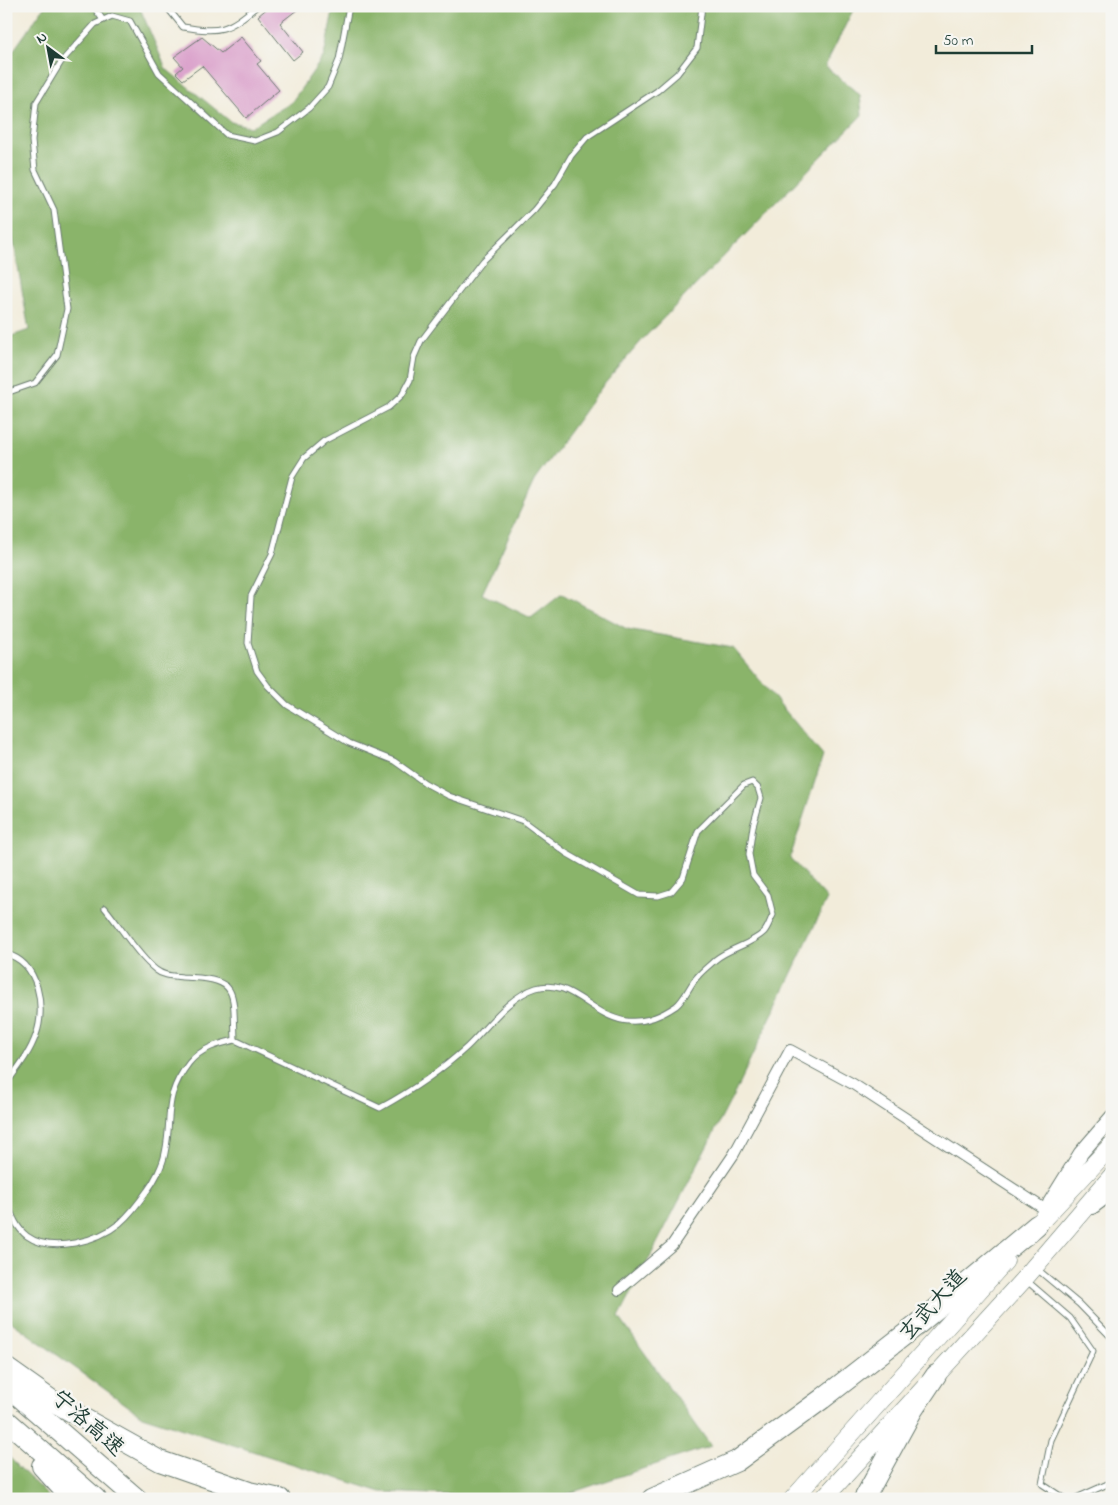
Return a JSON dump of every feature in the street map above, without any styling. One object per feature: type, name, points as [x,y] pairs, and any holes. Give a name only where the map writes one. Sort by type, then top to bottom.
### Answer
[{"type":"highway","name":"玄武大道","points":[[793,1499],[1041,1218],[1112,1145]]},
{"type":"highway","points":[[823,1499],[1029,1273],[1112,1176]]},
{"type":"highway","points":[[652,1499],[737,1461],[822,1399],[917,1325],[1041,1218]]},
{"type":"highway","points":[[6,1368],[54,1402],[160,1460],[249,1492],[280,1499]]},
{"type":"highway","points":[[864,1499],[912,1411],[936,1374]]},
{"type":"highway","name":"宁洛高速","points":[[6,1385],[137,1499]]},
{"type":"highway","points":[[6,1420],[96,1499]]},
{"type":"highway","points":[[6,1429],[72,1499]]},
{"type":"street","points":[[619,1290],[672,1245],[734,1154],[790,1050],[853,1084],[1041,1218],[1081,1153],[1112,1117]]},
{"type":"street","points":[[1070,1225],[1112,1192]]},
{"type":"lane","points":[[93,6],[103,20]]},
{"type":"lane","points":[[166,6],[183,27],[214,32],[238,22],[257,6]]},
{"type":"lane","points":[[6,393],[35,383],[57,355],[67,309],[54,210],[34,170],[32,141],[36,103],[60,62],[95,24],[112,16],[130,21],[159,73],[227,135],[255,141],[278,132],[310,108],[328,87],[339,60],[349,6]]},
{"type":"lane","points":[[6,1200],[15,1221],[26,1236],[45,1244],[65,1244],[98,1235],[120,1223],[148,1191],[165,1154],[172,1092],[190,1062],[210,1046],[236,1040],[380,1108],[408,1093],[466,1048],[515,1000],[537,988],[562,988],[607,1015],[629,1023],[650,1020],[678,1005],[698,976],[720,956],[738,948],[764,931],[773,915],[768,895],[753,875],[749,854],[753,826],[761,798],[758,788],[752,782],[744,785],[698,831],[683,878],[672,892],[658,896],[639,895],[566,853],[523,821],[449,796],[425,783],[394,761],[350,743],[286,705],[268,686],[258,671],[248,643],[251,596],[272,554],[292,478],[304,458],[324,441],[389,407],[402,395],[410,380],[414,358],[422,341],[482,261],[534,210],[555,184],[571,156],[587,137],[657,91],[677,74],[697,48],[702,6]]},
{"type":"lane","points":[[105,908],[157,971],[170,976],[220,981],[230,987],[234,995],[236,1040]]},
{"type":"lane","points":[[6,954],[14,956],[28,969],[36,983],[40,1007],[36,1034],[23,1060],[6,1084]]},
{"type":"lane","points":[[1029,1273],[1079,1304],[1112,1338]]},
{"type":"lane","points":[[1029,1273],[1070,1318],[1093,1351],[1051,1440],[1042,1484],[1065,1499]]},
{"type":"lane","points":[[1074,1499],[1112,1482]]},
{"type":"green space","points":[[45,6],[139,6],[166,69],[231,122],[251,127],[291,103],[324,56],[334,6],[855,6],[825,66],[860,95],[862,115],[643,339],[601,388],[534,481],[482,594],[531,618],[562,594],[627,629],[733,648],[823,756],[790,858],[827,899],[736,1090],[619,1317],[711,1446],[552,1499],[381,1492],[142,1416],[6,1318],[6,338],[29,330],[6,198],[6,61]]},
{"type":"green space","points":[[6,1454],[51,1499],[6,1499]]},
{"type":"building","points":[[270,6],[302,6],[280,23],[303,52],[293,60],[258,16]]},
{"type":"building","points":[[202,37],[221,53],[241,37],[261,61],[257,64],[279,90],[246,118],[202,66],[183,80],[176,73],[183,67],[174,57]]}]
